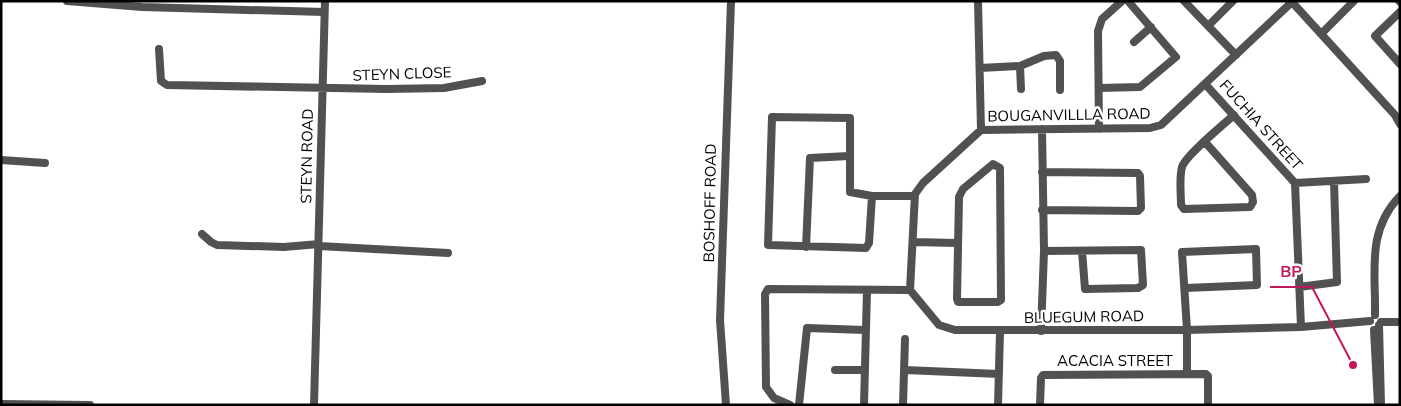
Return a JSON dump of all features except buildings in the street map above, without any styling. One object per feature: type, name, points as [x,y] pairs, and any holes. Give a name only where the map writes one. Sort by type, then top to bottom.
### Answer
[{"type":"street","points":[[67,1],[142,7],[324,12]]},
{"type":"street","name":"STEYN ROAD","points":[[314,405],[325,1]]},
{"type":"street","name":"BOSHOFF ROAD","points":[[726,405],[720,320],[731,1]]},
{"type":"street","points":[[978,1],[981,130]]},
{"type":"street","points":[[1099,129],[1099,26],[1104,17],[1122,1]]},
{"type":"street","points":[[1099,88],[1140,87],[1176,56],[1128,1]]},
{"type":"street","points":[[1184,1],[1236,55]]},
{"type":"street","points":[[1208,26],[1233,1]]},
{"type":"street","points":[[1321,34],[1354,1]]},
{"type":"street","points":[[1293,2],[1397,113],[1400,124]]},
{"type":"street","name":"BOUGANVILLLA ROAD","points":[[913,196],[923,183],[981,130],[1150,128],[1161,125],[1293,2]]},
{"type":"street","points":[[1400,12],[1375,36],[1400,64]]},
{"type":"street","points":[[1134,42],[1151,27]]},
{"type":"street","name":"STEYN CLOSE","points":[[159,49],[161,81],[167,85],[322,90],[444,88],[482,81]]},
{"type":"street","points":[[980,68],[1020,66],[1044,56],[1056,55],[1060,60],[1060,90]]},
{"type":"street","points":[[1020,66],[1021,89]]},
{"type":"street","name":"FUCHIA STREET","points":[[1206,85],[1295,183]]},
{"type":"street","points":[[1205,142],[1252,195],[1254,202],[1250,207],[1182,208],[1183,165],[1205,142],[1234,115]]},
{"type":"street","points":[[790,405],[774,398],[766,387],[765,294],[768,289],[910,290],[913,196],[872,196],[850,192],[850,118],[776,116],[771,118],[767,245],[867,248],[869,243],[872,196]]},
{"type":"street","points":[[1042,129],[1044,251],[1042,331]]},
{"type":"street","points":[[806,247],[810,158],[850,156]]},
{"type":"street","points":[[1,160],[45,163]]},
{"type":"street","points":[[997,164],[1000,168],[1000,302],[957,300],[957,243],[960,194],[990,165],[997,164]]},
{"type":"street","points":[[1042,172],[1138,172],[1140,176],[1141,208],[1139,211],[1042,210]]},
{"type":"street","points":[[1301,326],[1295,183],[1366,179]]},
{"type":"street","points":[[1299,287],[1337,282],[1334,181]]},
{"type":"street","points":[[1380,405],[1374,248],[1382,221],[1400,196]]},
{"type":"street","points":[[202,234],[210,242],[217,245],[284,248],[319,245],[448,253]]},
{"type":"street","points":[[913,242],[957,243]]},
{"type":"street","name":"ACACIA STREET","points":[[1186,288],[1257,285],[1256,250],[1252,248],[1204,249],[1185,250],[1182,252],[1186,288],[1187,374]]},
{"type":"street","points":[[1044,251],[1142,250],[1143,283],[1141,287],[1088,290],[1083,286],[1082,251]]},
{"type":"street","points":[[864,405],[867,290]]},
{"type":"street","name":"BLUEGUM ROAD","points":[[910,290],[937,323],[944,328],[1000,332],[1187,330],[1400,322]]},
{"type":"street","points":[[799,405],[807,328],[865,330]]},
{"type":"street","points":[[998,405],[1000,332]]},
{"type":"street","points":[[903,405],[905,339]]},
{"type":"street","points":[[835,370],[864,370]]},
{"type":"street","points":[[905,370],[999,374]]},
{"type":"street","name":"ACACIA STREET","points":[[1040,405],[1041,378],[1043,375],[1187,374],[1208,375],[1208,405]]},
{"type":"street","points":[[1,404],[90,405]]},
{"type":"place","name":"BP","points":[[1353,365]]}]
